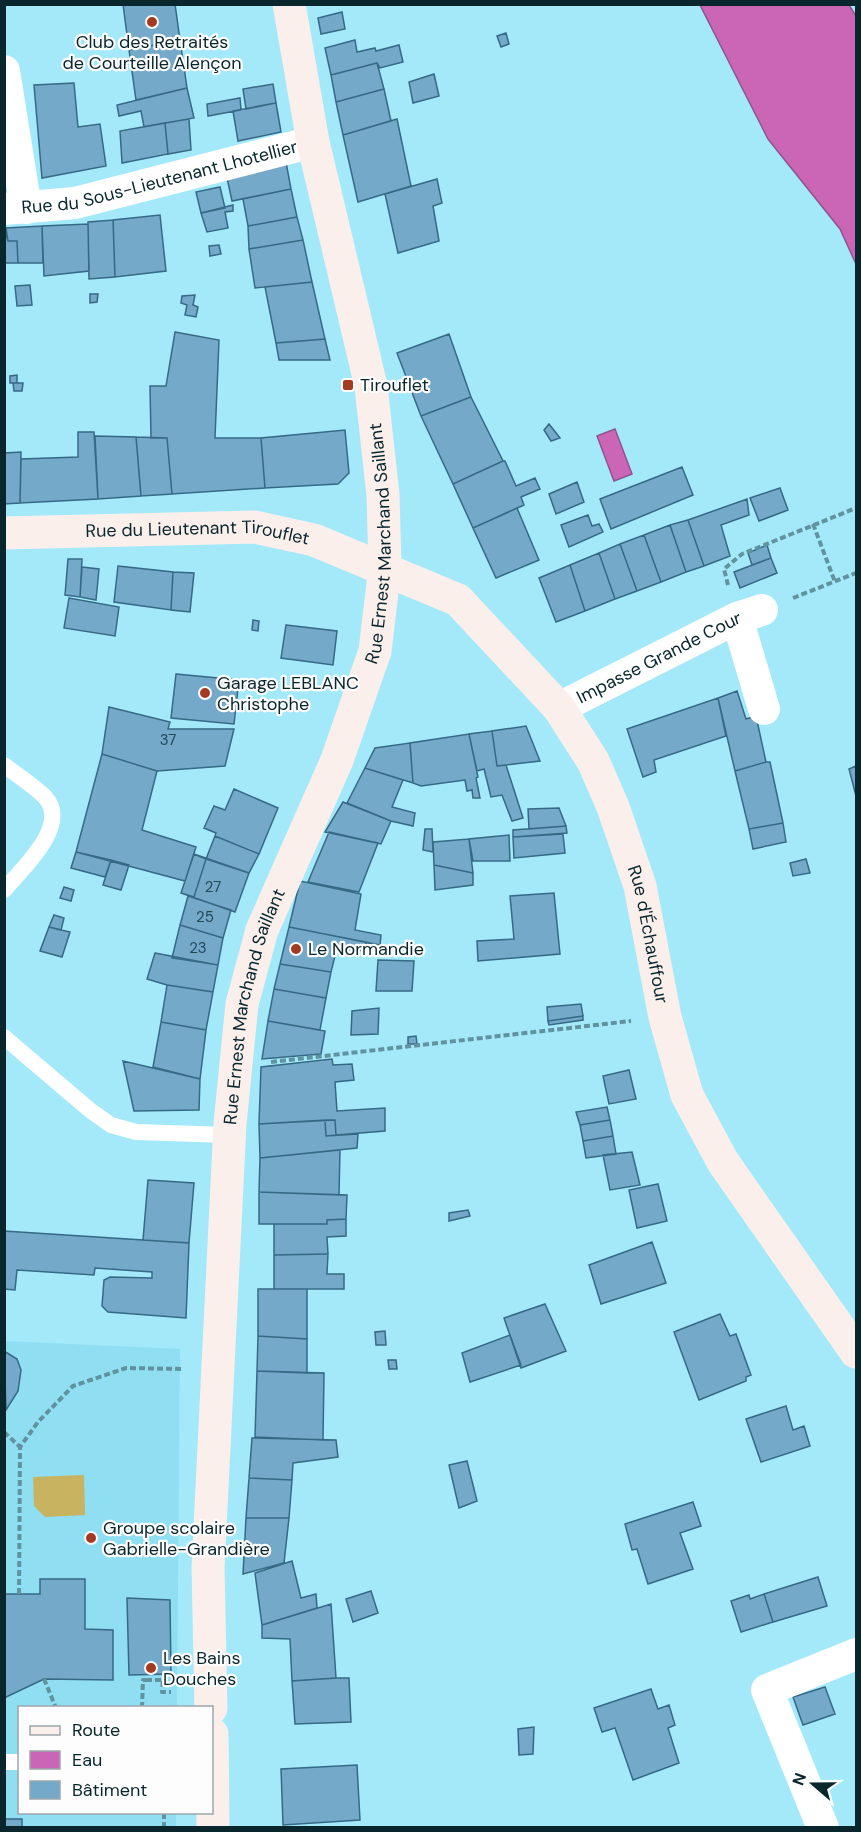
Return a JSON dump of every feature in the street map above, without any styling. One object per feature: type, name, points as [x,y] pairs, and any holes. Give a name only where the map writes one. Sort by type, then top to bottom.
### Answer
[{"type":"street","name":"Rue Ernest Marchand Saillant","points":[[211,1706],[208,1568],[220,1360],[229,1135],[242,1004],[262,930],[337,760],[375,651],[385,567],[383,495],[371,386],[314,141],[289,4]]},
{"type":"street","points":[[4,71],[15,208]]},
{"type":"street","name":"Rue du Sous-Lieutenant Lhotellier","points":[[15,208],[75,203],[314,141]]},
{"type":"street","name":"Rue du Lieutenant Tirouflet","points":[[4,533],[255,527],[314,540],[385,567]]},
{"type":"street","name":"Rue d'Échauffour","points":[[385,567],[458,600],[559,708],[593,761],[613,807],[640,886],[664,1017],[687,1095],[723,1162],[856,1353]]},
{"type":"street","points":[[749,614],[764,709]]},
{"type":"street","name":"Impasse Grande Cour","points":[[559,708],[749,614]]},
{"type":"street","points":[[824,1827],[767,1690],[856,1654]]},
{"type":"lane","points":[[4,765],[46,798],[53,820],[47,839],[4,890]]},
{"type":"lane","points":[[4,1037],[91,1112],[111,1125],[136,1132],[229,1135]]},
{"type":"path","points":[[856,508],[742,554],[724,569],[749,614],[856,573]]},
{"type":"path","points":[[813,524],[835,582]]},
{"type":"path","points":[[235,1066],[664,1017]]},
{"type":"path","points":[[19,1594],[20,1447],[51,1407],[73,1386],[126,1368],[220,1360]]},
{"type":"path","points":[[4,1432],[20,1447]]},
{"type":"path","points":[[142,1706],[143,1680],[146,1677],[163,1680],[162,1692],[171,1692]]},
{"type":"path","points":[[44,1679],[56,1706]]},
{"type":"shaded area","name":"Groupe scolaire Gabrielle-Grandière","points":[[5,1341],[180,1349],[177,1706],[18,1706],[18,1814],[176,1814],[176,1827],[5,1828]]},
{"type":"shaded area","points":[[84,1475],[85,1515],[45,1517],[34,1506],[33,1477]]},
{"type":"water","points":[[700,5],[849,5],[856,16],[856,264],[840,229],[768,139]]},
{"type":"water","points":[[615,429],[632,474],[614,481],[597,436]]},
{"type":"building","name":"Club des Retraités de Courteille Alençon","points":[[123,4],[175,4],[180,40],[129,50]]},
{"type":"building","points":[[342,12],[345,29],[321,34],[318,18]]},
{"type":"building","points":[[506,33],[509,44],[501,47],[497,36]]},
{"type":"building","points":[[180,40],[187,88],[136,100],[129,50]]},
{"type":"building","points":[[355,40],[357,52],[375,48],[376,51],[399,45],[403,62],[380,68],[377,63],[331,75],[325,48]]},
{"type":"building","points":[[377,63],[384,89],[336,102],[331,75]]},
{"type":"building","points":[[434,74],[439,96],[413,103],[409,82]]},
{"type":"building","points":[[74,83],[78,127],[100,124],[106,166],[42,178],[34,85]]},
{"type":"building","points":[[273,84],[276,103],[246,109],[243,89]]},
{"type":"building","points":[[187,88],[194,118],[144,127],[141,111],[119,116],[117,105]]},
{"type":"building","points":[[384,89],[391,121],[343,135],[336,102]]},
{"type":"building","points":[[240,98],[241,110],[208,116],[207,104]]},
{"type":"building","points":[[276,103],[281,132],[238,141],[233,111]]},
{"type":"building","points":[[189,119],[191,150],[168,154],[165,123]]},
{"type":"building","points":[[397,119],[411,186],[358,202],[343,135]]},
{"type":"building","points":[[165,123],[168,154],[122,163],[120,131]]},
{"type":"building","points":[[286,162],[291,189],[232,201],[226,173]]},
{"type":"building","points":[[437,179],[442,203],[433,206],[439,241],[398,253],[385,194]]},
{"type":"building","points":[[220,187],[225,208],[201,213],[196,192]]},
{"type":"building","points":[[291,189],[297,217],[248,226],[243,199]]},
{"type":"building","points":[[233,205],[233,211],[225,212],[228,228],[207,232],[201,213]]},
{"type":"building","points":[[160,215],[166,271],[115,277],[113,220]]},
{"type":"building","points":[[297,217],[303,240],[249,249],[248,226]]},
{"type":"building","points":[[113,220],[115,277],[89,279],[88,222]]},
{"type":"building","points":[[88,224],[89,271],[44,276],[42,226]]},
{"type":"building","points":[[42,226],[43,263],[18,263],[17,241],[8,241],[6,228]]},
{"type":"building","points":[[4,228],[8,241],[17,241],[18,263],[4,263]]},
{"type":"building","points":[[303,240],[312,282],[255,288],[249,249]]},
{"type":"building","points":[[219,245],[221,254],[210,256],[209,246]]},
{"type":"building","points":[[312,282],[325,339],[276,343],[265,287]]},
{"type":"building","points":[[30,285],[32,305],[17,306],[15,286]]},
{"type":"building","points":[[90,294],[98,294],[97,302],[90,303]]},
{"type":"building","points":[[195,295],[193,305],[198,307],[196,317],[185,315],[187,305],[181,303],[182,296]]},
{"type":"building","points":[[175,332],[219,340],[215,438],[261,438],[265,488],[172,494],[167,438],[151,438],[150,386],[166,386]]},
{"type":"building","points":[[449,334],[471,397],[421,416],[397,353]]},
{"type":"building","points":[[325,339],[330,360],[279,360],[276,343]]},
{"type":"building","points":[[17,375],[17,383],[10,383],[10,376]]},
{"type":"building","points":[[13,383],[23,383],[22,391],[14,391]]},
{"type":"building","points":[[471,397],[503,461],[453,484],[421,416]]},
{"type":"building","points":[[549,424],[560,438],[551,441],[544,430]]},
{"type":"building","points":[[345,430],[349,473],[338,484],[265,488],[261,438]]},
{"type":"building","points":[[78,432],[94,432],[98,499],[20,503],[21,459],[78,457]]},
{"type":"building","points":[[95,436],[136,437],[141,496],[98,499]]},
{"type":"building","points":[[136,437],[167,438],[172,494],[141,496]]},
{"type":"building","points":[[21,452],[20,503],[4,504],[4,453]]},
{"type":"building","points":[[503,461],[516,486],[535,478],[540,489],[521,497],[524,505],[473,528],[453,484]]},
{"type":"building","points":[[682,467],[693,495],[611,529],[600,499]]},
{"type":"building","points":[[577,482],[584,502],[556,514],[549,494]]},
{"type":"building","points":[[780,488],[788,510],[759,521],[750,498]]},
{"type":"building","points":[[747,499],[749,515],[721,525],[730,556],[704,566],[688,520]]},
{"type":"building","points":[[517,508],[539,560],[496,578],[473,528]]},
{"type":"building","points":[[588,515],[592,526],[599,524],[603,532],[569,547],[561,525]]},
{"type":"building","points":[[688,520],[704,566],[686,572],[670,525]]},
{"type":"building","points":[[670,525],[686,572],[661,582],[644,535]]},
{"type":"building","points":[[644,535],[661,582],[637,591],[620,544]]},
{"type":"building","points":[[620,544],[637,591],[615,599],[599,553]]},
{"type":"building","points":[[767,545],[771,558],[752,565],[748,553]]},
{"type":"building","points":[[599,553],[615,599],[585,611],[570,565]]},
{"type":"building","points":[[771,558],[777,573],[740,588],[734,572]]},
{"type":"building","points":[[68,559],[82,559],[80,597],[65,595]]},
{"type":"building","points":[[570,565],[585,611],[556,622],[539,578]]},
{"type":"building","points":[[118,566],[173,572],[171,610],[114,602]]},
{"type":"building","points":[[82,567],[99,569],[96,600],[80,597]]},
{"type":"building","points":[[173,572],[194,573],[190,612],[171,610]]},
{"type":"building","points":[[69,598],[119,607],[115,636],[64,628]]},
{"type":"building","points":[[253,620],[259,621],[258,631],[252,630]]},
{"type":"building","points":[[286,625],[337,631],[333,665],[281,658]]},
{"type":"building","name":"Garage LEBLANC Christophe","points":[[176,674],[239,680],[234,724],[171,718]]},
{"type":"building","points":[[737,691],[746,719],[756,716],[766,762],[735,771],[718,698]]},
{"type":"building","points":[[718,698],[726,736],[654,760],[656,772],[643,777],[627,729]]},
{"type":"building","name":"Garage LEBLANC Christophe","points":[[109,707],[170,722],[168,729],[234,729],[225,766],[157,771],[102,754]]},
{"type":"building","points":[[526,726],[540,761],[497,766],[492,731]]},
{"type":"building","points":[[492,731],[497,766],[506,765],[523,818],[512,821],[502,795],[491,797],[484,769],[477,771],[469,734]]},
{"type":"building","points":[[469,734],[480,798],[473,798],[472,790],[467,791],[465,780],[421,786],[413,783],[410,743]]},
{"type":"building","points":[[410,743],[413,783],[365,768],[375,748]]},
{"type":"building","points":[[102,754],[157,771],[142,830],[196,847],[185,881],[76,852]]},
{"type":"building","points":[[770,762],[783,823],[749,829],[735,771]]},
{"type":"building","points":[[856,766],[856,796],[849,769]]},
{"type":"building","points":[[365,768],[403,780],[392,807],[415,813],[413,826],[391,821],[347,803]]},
{"type":"building","points":[[234,789],[278,808],[259,854],[215,836],[216,833],[204,828],[214,806],[225,810]]},
{"type":"building","points":[[343,802],[391,821],[381,844],[325,832]]},
{"type":"building","points":[[559,808],[566,826],[529,829],[528,809]]},
{"type":"building","points":[[783,823],[786,842],[753,849],[749,829]]},
{"type":"building","points":[[566,826],[567,833],[513,837],[513,830]]},
{"type":"building","points":[[425,829],[432,829],[433,852],[423,850]]},
{"type":"building","points":[[329,832],[378,843],[359,892],[308,882]]},
{"type":"building","points":[[563,834],[565,853],[514,858],[513,837]]},
{"type":"building","points":[[509,835],[510,861],[473,861],[469,839]]},
{"type":"building","points":[[215,836],[259,854],[249,873],[206,859]]},
{"type":"building","points":[[469,839],[473,873],[434,865],[433,842]]},
{"type":"building","points":[[76,852],[111,860],[105,877],[71,868]]},
{"type":"building","points":[[194,854],[249,873],[235,912],[181,893]]},
{"type":"building","points":[[194,854],[206,859],[194,897],[181,893]]},
{"type":"building","points":[[806,859],[810,873],[793,876],[790,863]]},
{"type":"building","points":[[111,860],[129,865],[121,890],[103,885]]},
{"type":"building","points":[[434,865],[473,873],[473,885],[435,890]]},
{"type":"building","points":[[300,881],[361,894],[355,930],[381,935],[380,945],[289,927]]},
{"type":"building","points":[[64,887],[74,890],[71,901],[60,898]]},
{"type":"building","points":[[554,893],[560,954],[478,961],[477,941],[514,939],[510,896]]},
{"type":"building","points":[[188,896],[231,910],[223,938],[180,925]]},
{"type":"building","points":[[54,915],[64,918],[61,930],[49,927]]},
{"type":"building","points":[[180,925],[223,938],[218,965],[172,958]]},
{"type":"building","points":[[49,927],[70,932],[62,957],[40,951]]},
{"type":"building","points":[[289,927],[366,942],[364,951],[337,948],[331,972],[280,964]]},
{"type":"building","points":[[155,953],[218,965],[213,992],[167,985],[147,979]]},
{"type":"building","points":[[378,960],[414,961],[412,991],[376,991]]},
{"type":"building","points":[[280,964],[331,972],[326,998],[274,989]]},
{"type":"building","points":[[167,985],[213,992],[206,1030],[161,1022]]},
{"type":"building","points":[[274,989],[326,998],[320,1030],[268,1021]]},
{"type":"building","points":[[581,1004],[583,1016],[548,1021],[547,1007]]},
{"type":"building","points":[[379,1008],[378,1034],[351,1035],[352,1011]]},
{"type":"building","points":[[583,1016],[583,1020],[549,1025],[548,1021]]},
{"type":"building","points":[[268,1021],[325,1031],[321,1054],[262,1059]]},
{"type":"building","points":[[161,1022],[206,1030],[200,1079],[153,1067]]},
{"type":"building","points":[[416,1036],[417,1044],[408,1044],[408,1037]]},
{"type":"building","points":[[332,1059],[333,1065],[352,1064],[354,1080],[335,1082],[337,1111],[385,1108],[385,1131],[336,1135],[335,1120],[259,1124],[261,1067]]},
{"type":"building","points":[[123,1061],[200,1079],[199,1110],[134,1111]]},
{"type":"building","points":[[629,1070],[636,1099],[609,1104],[603,1076]]},
{"type":"building","points":[[607,1107],[610,1120],[580,1125],[576,1112]]},
{"type":"building","points":[[325,1120],[335,1120],[336,1135],[326,1136]]},
{"type":"building","points":[[325,1120],[326,1136],[358,1134],[357,1148],[260,1158],[259,1124]]},
{"type":"building","points":[[610,1120],[613,1136],[583,1141],[580,1125]]},
{"type":"building","points":[[613,1136],[616,1154],[586,1158],[583,1141]]},
{"type":"building","points":[[340,1150],[339,1195],[259,1192],[260,1158]]},
{"type":"building","points":[[632,1152],[640,1185],[610,1190],[603,1155]]},
{"type":"building","points":[[148,1180],[194,1183],[189,1243],[143,1240]]},
{"type":"building","points":[[658,1184],[667,1221],[637,1228],[629,1190]]},
{"type":"building","points":[[259,1192],[347,1195],[346,1219],[327,1220],[327,1224],[259,1224]]},
{"type":"building","points":[[468,1210],[470,1216],[449,1221],[449,1213]]},
{"type":"building","points":[[346,1219],[346,1236],[327,1237],[328,1254],[274,1255],[274,1224],[327,1224],[327,1220]]},
{"type":"building","points":[[4,1231],[189,1243],[186,1318],[108,1312],[102,1306],[104,1280],[110,1277],[152,1278],[152,1272],[95,1268],[94,1275],[17,1270],[15,1290],[4,1289]]},
{"type":"building","points":[[652,1242],[666,1283],[601,1304],[589,1265]]},
{"type":"building","points":[[328,1254],[327,1274],[344,1274],[344,1289],[274,1289],[274,1255]]},
{"type":"building","points":[[258,1289],[307,1289],[307,1339],[258,1336]]},
{"type":"building","points":[[545,1304],[566,1351],[521,1368],[504,1318]]},
{"type":"building","points":[[720,1314],[730,1336],[736,1334],[751,1375],[746,1377],[746,1381],[699,1400],[674,1332]]},
{"type":"building","points":[[385,1331],[386,1345],[376,1345],[375,1332]]},
{"type":"building","points":[[510,1335],[521,1365],[470,1382],[462,1353]]},
{"type":"building","points":[[258,1336],[307,1339],[307,1373],[257,1371]]},
{"type":"building","points":[[4,1351],[17,1359],[21,1370],[18,1391],[6,1410]]},
{"type":"building","points":[[388,1360],[396,1360],[397,1369],[389,1369]]},
{"type":"building","points":[[257,1371],[324,1373],[323,1440],[255,1437]]},
{"type":"building","points":[[786,1406],[793,1430],[804,1426],[810,1446],[761,1462],[746,1419]]},
{"type":"building","points":[[252,1438],[336,1440],[338,1457],[293,1463],[292,1480],[249,1478]]},
{"type":"building","points":[[467,1461],[477,1501],[459,1508],[449,1465]]},
{"type":"building","points":[[249,1478],[292,1480],[289,1518],[246,1518]]},
{"type":"building","points":[[693,1502],[701,1526],[680,1533],[693,1569],[648,1584],[637,1549],[632,1550],[625,1524]]},
{"type":"building","points":[[246,1518],[289,1518],[284,1563],[243,1574]]},
{"type":"building","points":[[292,1561],[301,1598],[316,1594],[317,1608],[262,1625],[255,1573]]},
{"type":"building","points":[[818,1577],[827,1606],[773,1622],[764,1594]]},
{"type":"building","points":[[40,1579],[85,1579],[85,1629],[113,1630],[113,1680],[44,1679],[4,1698],[4,1594],[40,1594]]},
{"type":"building","points":[[371,1591],[378,1613],[353,1622],[346,1599]]},
{"type":"building","points":[[764,1594],[773,1622],[741,1632],[731,1601],[749,1595],[750,1599]]},
{"type":"building","points":[[127,1598],[170,1600],[171,1674],[129,1675]]},
{"type":"building","points":[[331,1604],[336,1678],[292,1681],[290,1639],[262,1638],[262,1625]]},
{"type":"building","points":[[349,1678],[351,1722],[295,1724],[292,1681]]},
{"type":"building","points":[[825,1687],[835,1714],[803,1725],[793,1697]]},
{"type":"building","points":[[651,1689],[658,1709],[669,1705],[675,1725],[668,1728],[679,1763],[633,1780],[615,1728],[602,1732],[594,1708]]},
{"type":"building","points":[[534,1727],[533,1754],[519,1755],[518,1729]]},
{"type":"building","points":[[357,1765],[360,1820],[283,1825],[281,1769]]},
{"type":"building","points":[[4,1819],[22,1819],[22,1828],[4,1828]]},
{"type":"place","name":"Club des Retraités de Courteille Alençon","points":[[152,22]]},
{"type":"place","name":"Tirouflet","points":[[348,385]]},
{"type":"place","name":"Garage LEBLANC Christophe","points":[[205,693]]},
{"type":"place","name":"Le Normandie","points":[[296,949]]},
{"type":"place","name":"Groupe scolaire Gabrielle-Grandière","points":[[91,1538]]},
{"type":"place","name":"Les Bains Douches","points":[[151,1668]]}]
